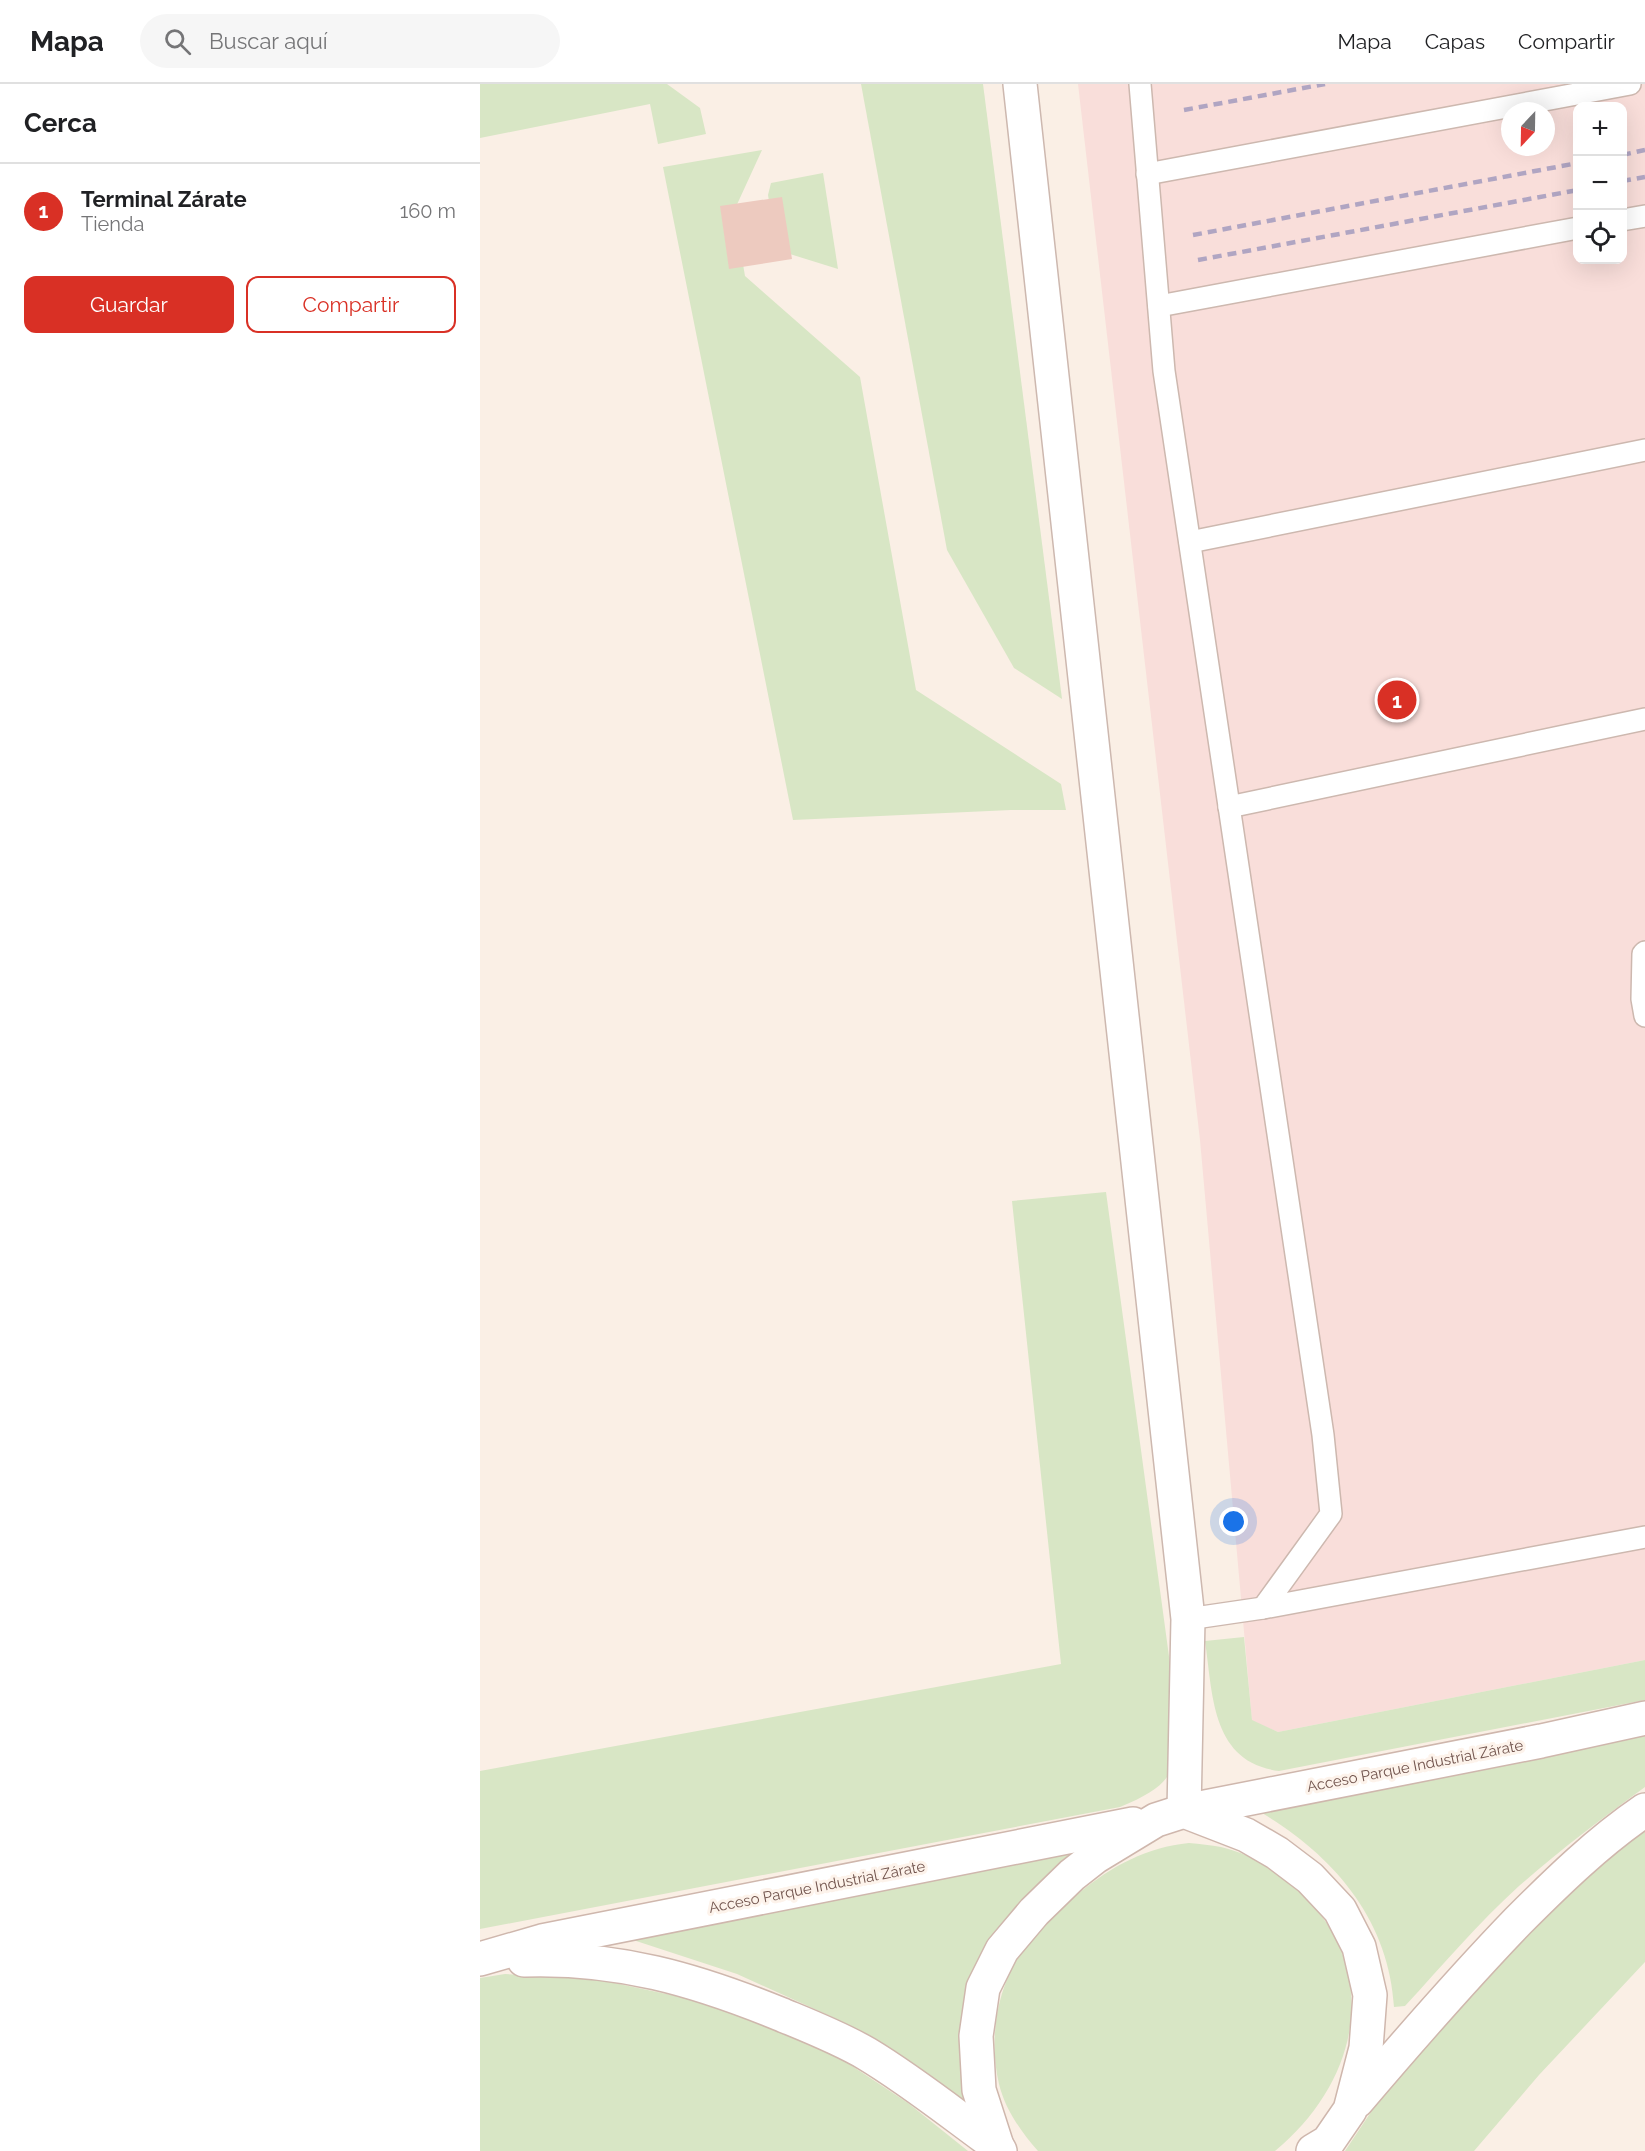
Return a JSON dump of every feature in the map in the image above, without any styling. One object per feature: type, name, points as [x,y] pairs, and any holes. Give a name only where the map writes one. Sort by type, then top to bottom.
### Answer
[{"type":"main road","points":[[1020,84],[1188,1619],[1170,1816]]},
{"type":"main road","name":"Acceso Parque Industrial Zárate","points":[[480,1960],[542,1941],[1170,1816],[1645,1718]]},
{"type":"main road","points":[[1322,2148],[1350,2110],[1428,2018],[1548,1891],[1619,1827],[1645,1810]]},
{"type":"main road","points":[[998,2149],[979,2090],[976,2036],[982,1989],[1002,1950],[1034,1912],[1072,1875],[1095,1857],[1170,1816],[1246,1835],[1310,1878],[1340,1910],[1359,1947],[1370,1995],[1366,2048],[1350,2110]]},
{"type":"main road","name":"Acceso Parque Industrial Zárate","points":[[480,1960],[561,1959],[617,1964],[667,1974],[739,1998],[866,2053],[929,2096],[998,2149]]},
{"type":"lane","points":[[1140,84],[1164,371],[1323,1435],[1331,1514],[1263,1608]]},
{"type":"lane","points":[[1147,174],[1630,84]]},
{"type":"lane","points":[[1627,219],[1645,216]]},
{"type":"lane","points":[[1158,306],[1573,229]]},
{"type":"lane","points":[[1190,542],[1645,450]]},
{"type":"lane","points":[[1229,807],[1645,719]]},
{"type":"lane","points":[[1645,952],[1643,954],[1642,999],[1645,1016]]},
{"type":"lane","points":[[1188,1619],[1263,1608],[1645,1537]]},
{"type":"shaded area","points":[[1078,84],[1645,84],[1645,1660],[1278,1732],[1252,1721],[1200,1140]]},
{"type":"green space","points":[[480,84],[667,84],[700,108],[706,134],[658,144],[650,104],[480,138]]},
{"type":"green space","points":[[861,84],[983,84],[1062,699],[1014,668],[947,550]]},
{"type":"green space","points":[[762,150],[734,211],[745,276],[860,377],[916,690],[1061,784],[1066,810],[1011,810],[793,820],[663,167]]},
{"type":"green space","points":[[823,173],[838,269],[777,250],[768,195],[771,183]]},
{"type":"green space","points":[[1106,1192],[1176,1708],[1174,1759],[1165,1780],[1140,1798],[1120,1807],[480,1929],[480,1771],[1061,1664],[1012,1201]]},
{"type":"green space","points":[[1244,1637],[1252,1720],[1278,1732],[1645,1660],[1645,1700],[1279,1771],[1257,1765],[1240,1754],[1228,1740],[1214,1703],[1205,1641]]},
{"type":"green space","points":[[1645,1732],[1645,1787],[1519,1886],[1405,2006],[1394,2007],[1390,1975],[1381,1946],[1369,1919],[1353,1894],[1334,1870],[1312,1849],[1262,1813]]},
{"type":"green space","points":[[1645,1827],[1645,1962],[1539,2075],[1474,2151],[1345,2151],[1383,2094],[1525,1934],[1559,1900]]},
{"type":"green space","points":[[1189,1843],[1231,1850],[1262,1863],[1297,1889],[1325,1920],[1342,1953],[1351,1988],[1350,2023],[1342,2058],[1327,2092],[1304,2123],[1275,2151],[1038,2151],[1009,2111],[996,2068],[997,2018],[1000,2001],[1011,1970],[1025,1947],[1046,1922],[1091,1883],[1117,1866],[1144,1853]]},
{"type":"green space","points":[[1083,1848],[966,1990],[961,2023],[961,2051],[970,2111],[908,2062],[873,2038],[830,2016],[737,1974],[627,1938]]},
{"type":"green space","points":[[505,1974],[596,1979],[699,2001],[750,2020],[837,2056],[908,2103],[968,2151],[480,2151],[480,1978]]},
{"type":"building","points":[[782,197],[792,259],[729,269],[720,206]]},
{"type":"railway","points":[[1184,110],[1325,84]]},
{"type":"railway","points":[[1627,154],[1645,150]]},
{"type":"railway","points":[[1193,235],[1573,164]]},
{"type":"railway","points":[[1627,180],[1645,177]]},
{"type":"railway","points":[[1198,260],[1573,191]]},
{"type":"place","name":"Terminal Zárate","points":[[1397,700]]}]
